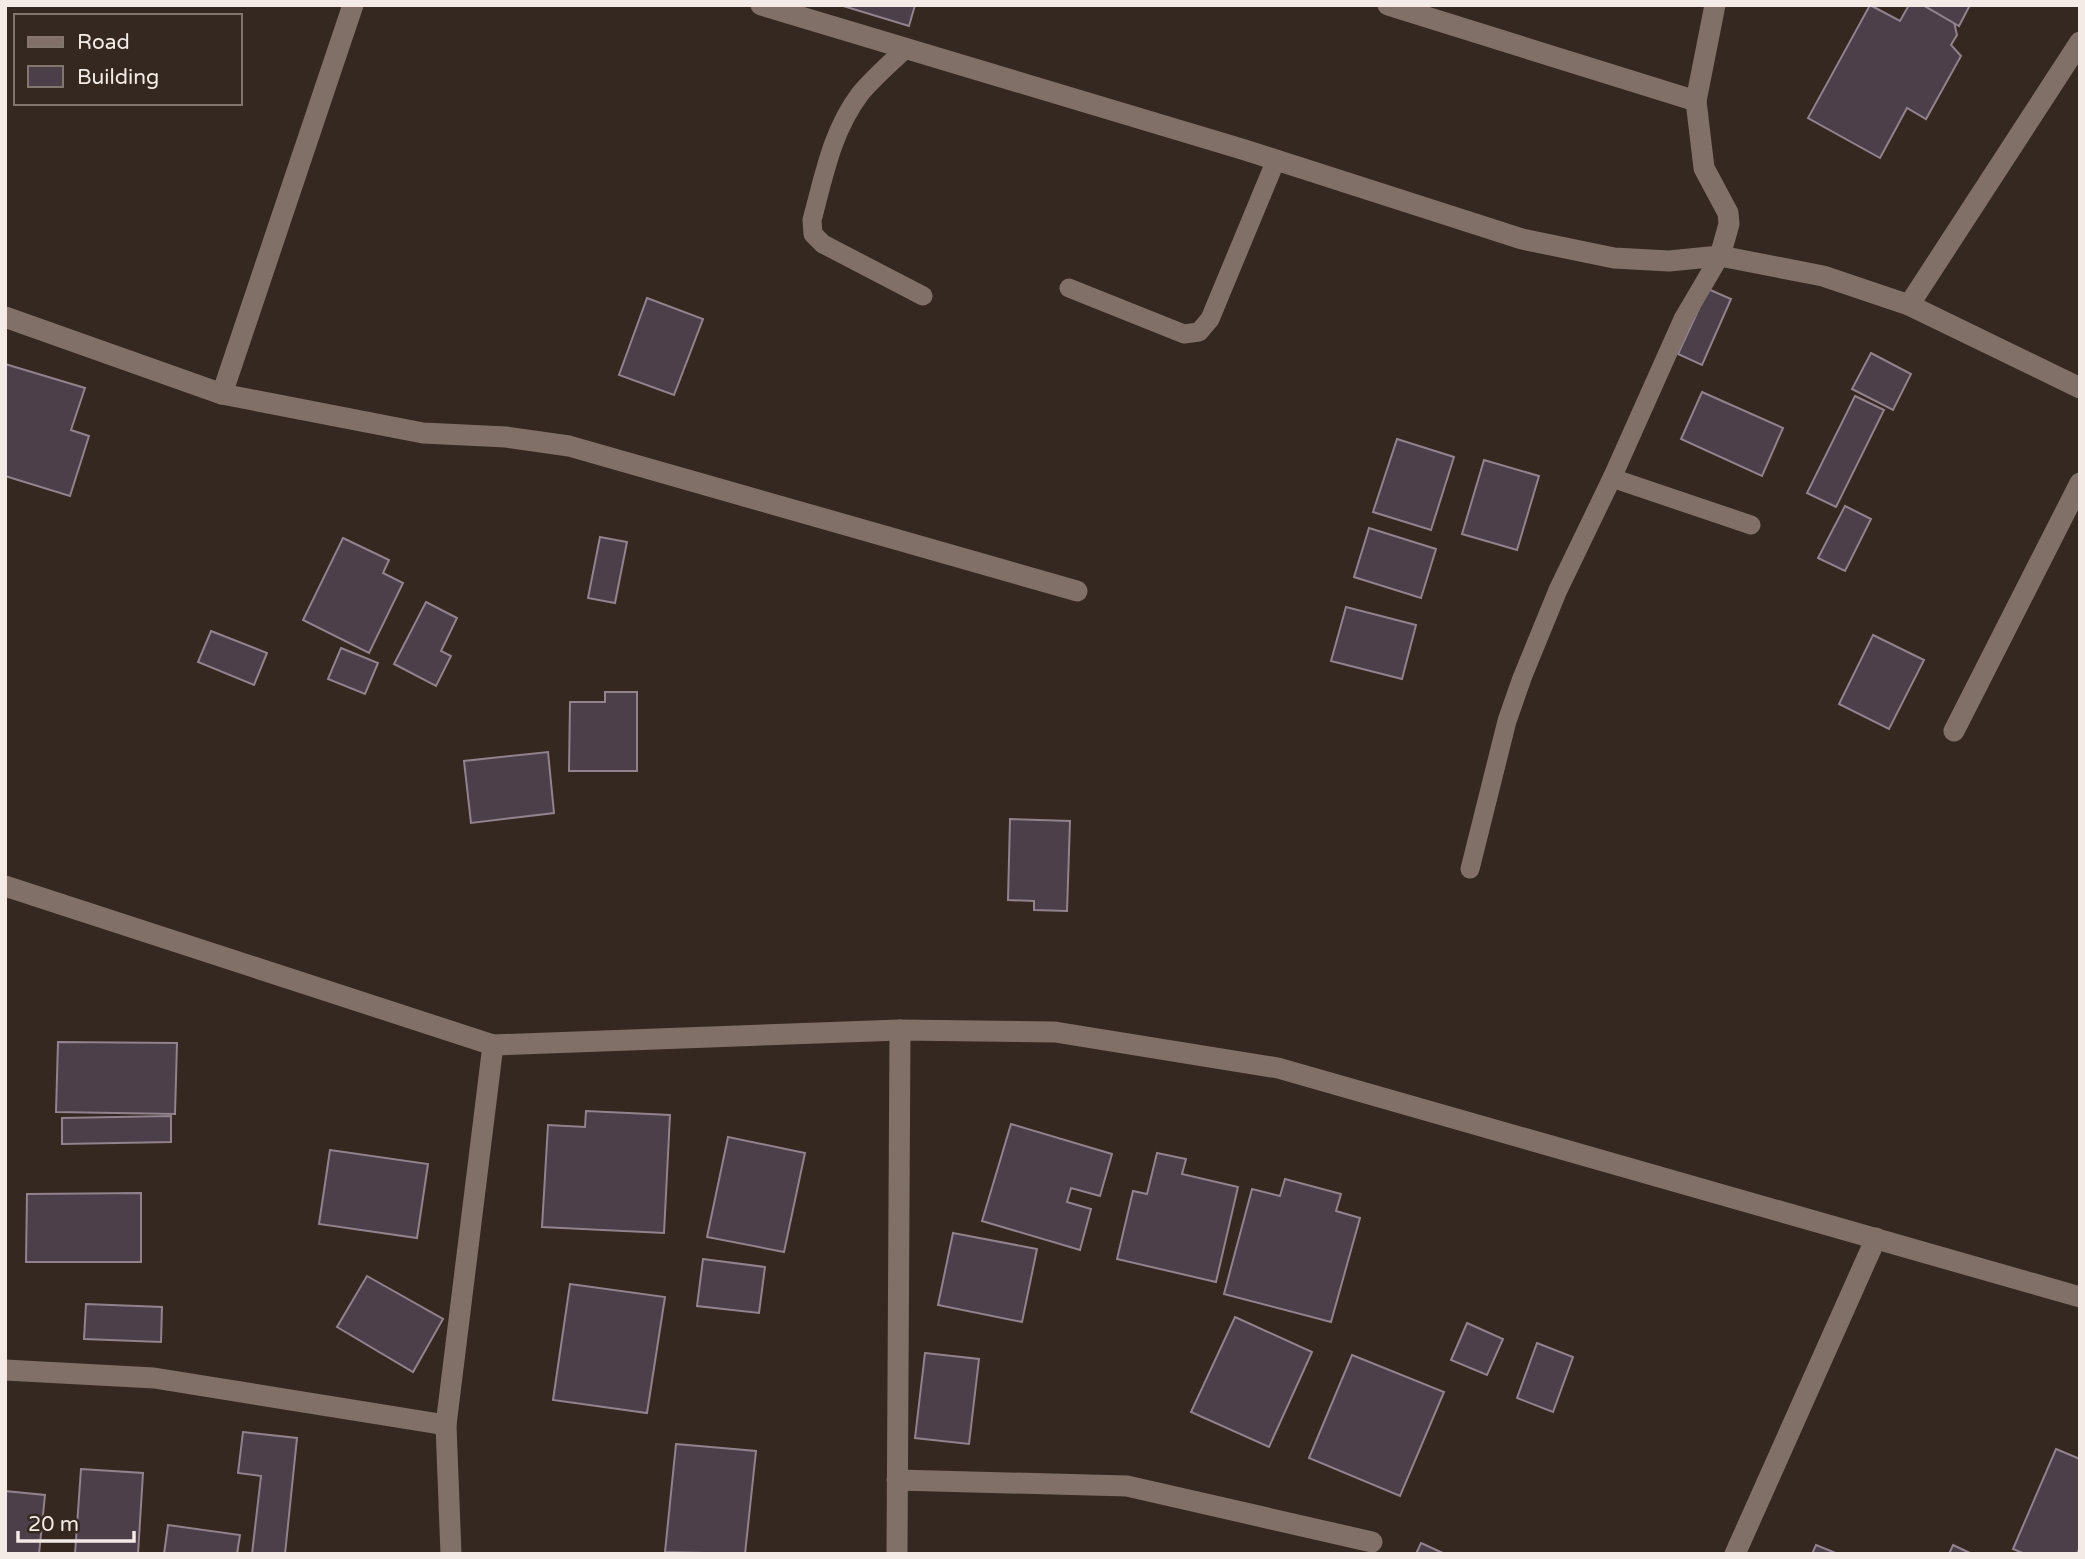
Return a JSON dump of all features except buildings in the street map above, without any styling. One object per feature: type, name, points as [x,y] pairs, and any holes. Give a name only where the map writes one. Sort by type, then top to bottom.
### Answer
[{"type":"street","points":[[222,394],[353,5]]},
{"type":"street","points":[[761,5],[1276,160],[1522,239],[1614,258],[1670,261],[1720,256],[1823,276],[1909,305],[2080,388]]},
{"type":"street","points":[[1388,5],[1696,101]]},
{"type":"street","points":[[1715,5],[1696,101],[1704,168],[1728,213],[1729,224],[1720,256]]},
{"type":"street","points":[[1909,305],[2080,41]]},
{"type":"street","points":[[5,317],[222,394],[423,433],[506,437],[569,446],[1077,592]]},
{"type":"street","points":[[1954,731],[2080,483]]},
{"type":"street","points":[[5,886],[493,1045],[900,1030],[1055,1032],[1278,1068],[2080,1297]]},
{"type":"street","points":[[897,1554],[900,1030]]},
{"type":"street","points":[[451,1554],[446,1425],[493,1045]]},
{"type":"street","points":[[1735,1554],[1876,1238]]},
{"type":"street","points":[[5,1370],[154,1378],[446,1425]]},
{"type":"street","points":[[897,1480],[1127,1486],[1372,1542]]},
{"type":"lane","points":[[906,48],[862,92],[846,115],[836,135],[812,220],[813,234],[824,244],[923,296]]},
{"type":"lane","points":[[1069,288],[1184,334],[1199,332],[1210,319],[1276,160]]},
{"type":"lane","points":[[1470,869],[1507,721],[1522,678],[1558,590],[1612,478],[1683,319],[1720,256]]},
{"type":"lane","points":[[1612,478],[1751,525]]}]
